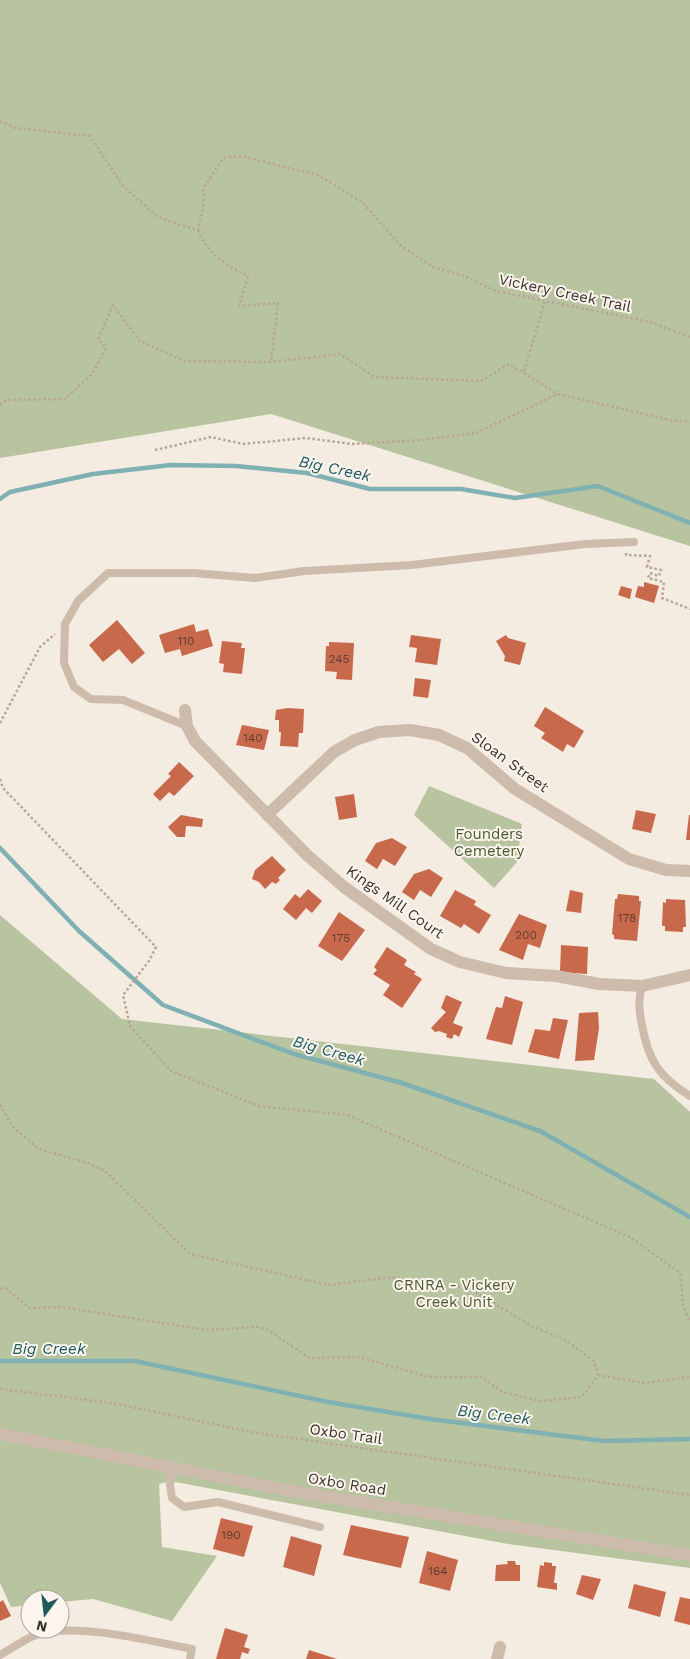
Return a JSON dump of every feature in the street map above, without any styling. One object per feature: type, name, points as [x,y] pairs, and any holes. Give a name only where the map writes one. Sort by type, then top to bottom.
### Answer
[{"type":"street","name":"Kings Mill Court","points":[[185,710],[187,726],[195,741],[307,855],[344,887],[431,949],[460,962],[506,973],[556,976],[599,984],[642,986],[690,975]]},
{"type":"street","name":"Sloan Street","points":[[267,815],[334,752],[355,740],[379,732],[410,730],[439,735],[467,748],[515,789],[629,859],[666,870],[690,871]]},
{"type":"street","name":"Oxbo Road","points":[[0,1434],[297,1492],[690,1555]]},
{"type":"lane","points":[[187,726],[123,700],[91,699],[74,687],[64,663],[65,624],[78,601],[108,573],[194,573],[255,578],[304,571],[412,564],[586,544],[630,542]]},
{"type":"lane","points":[[642,986],[639,1006],[649,1054],[668,1081],[690,1096]]},
{"type":"lane","points":[[172,1468],[170,1485],[172,1498],[184,1507],[218,1502],[320,1527]]},
{"type":"lane","points":[[0,1655],[33,1636],[47,1633],[96,1631],[192,1649],[190,1659]]},
{"type":"path","points":[[0,121],[16,128],[90,136],[123,186],[158,217],[198,232],[203,242],[224,265],[248,276],[239,306],[278,302],[271,362]]},
{"type":"path","name":"Vickery Creek Trail","points":[[198,232],[203,207],[204,187],[223,158],[241,156],[318,175],[362,202],[401,246],[433,266],[462,275],[496,291],[650,322],[690,337]]},
{"type":"path","points":[[524,372],[545,302]]},
{"type":"path","points":[[0,405],[7,400],[65,399],[93,373],[106,348],[98,339],[113,305],[140,341],[185,361],[271,362],[340,354],[374,377],[481,381],[509,364],[558,394],[670,420],[690,422]]},
{"type":"path","points":[[155,450],[211,437],[243,444],[306,438],[352,444],[422,440],[476,433],[558,394]]},
{"type":"path","points":[[630,542],[626,555],[650,556],[648,567],[661,570],[659,576],[650,573],[648,578],[664,582],[662,598],[690,609]]},
{"type":"path","points":[[0,722],[40,647],[65,624]]},
{"type":"path","points":[[0,779],[3,788],[156,947],[149,961],[123,995],[130,1026],[171,1071],[259,1106],[347,1115],[630,1237],[680,1273],[683,1305],[690,1322]]},
{"type":"path","points":[[0,1105],[13,1127],[39,1149],[87,1163],[105,1171],[190,1254],[329,1285],[392,1277],[431,1284],[467,1287],[532,1326],[567,1341],[594,1361],[598,1375]]},
{"type":"path","points":[[0,1288],[6,1289],[29,1308],[60,1307],[208,1330],[258,1327],[268,1330],[309,1358],[359,1357],[428,1377],[481,1377],[503,1392],[540,1401],[582,1397],[598,1375]]},
{"type":"path","points":[[598,1375],[644,1383],[672,1381],[690,1377]]},
{"type":"path","name":"Oxbo Trail","points":[[0,1390],[112,1403],[257,1433],[690,1494]]},
{"type":"green space","points":[[0,0],[690,0],[690,546],[271,414],[0,458]]},
{"type":"green space","name":"Founders Cemetery","points":[[429,786],[522,824],[517,862],[494,888],[414,815]]},
{"type":"green space","name":"CRNRA - Vickery Creek Unit","points":[[0,915],[122,1019],[654,1079],[690,1112],[690,1568],[508,1544],[170,1481],[159,1484],[162,1547],[217,1556],[172,1621],[93,1599],[70,1601],[70,1589],[20,1589],[20,1606],[11,1607],[0,1583]]},
{"type":"building","points":[[644,582],[659,586],[654,603],[635,597],[638,586],[644,587]]},
{"type":"building","points":[[621,586],[632,589],[630,599],[618,595]]},
{"type":"building","points":[[117,620],[145,653],[132,664],[119,649],[103,662],[89,645]]},
{"type":"building","points":[[194,624],[196,632],[208,629],[213,646],[182,656],[180,649],[165,653],[159,635]]},
{"type":"building","points":[[411,635],[441,639],[437,665],[415,662],[417,648],[409,647]]},
{"type":"building","points":[[506,635],[508,638],[526,643],[520,665],[504,661],[505,656],[496,641]]},
{"type":"building","points":[[222,641],[242,643],[241,648],[245,648],[242,674],[223,672],[224,664],[219,663]]},
{"type":"building","points":[[329,642],[354,643],[352,680],[336,679],[337,672],[325,671],[326,646],[329,646]]},
{"type":"building","points":[[415,678],[431,680],[428,698],[413,696]]},
{"type":"building","points":[[545,707],[584,731],[574,748],[567,744],[563,752],[541,738],[545,733],[534,726]]},
{"type":"building","points":[[287,708],[304,709],[303,733],[299,733],[298,747],[280,746],[281,732],[279,732],[279,720],[275,720],[276,710]]},
{"type":"building","points":[[242,725],[269,730],[264,750],[236,745]]},
{"type":"building","points":[[179,762],[194,776],[174,796],[169,792],[160,801],[153,794],[171,776],[168,774]]},
{"type":"building","points":[[354,794],[357,817],[339,820],[335,797]]},
{"type":"building","points":[[636,810],[656,814],[651,833],[632,829]]},
{"type":"building","points":[[181,815],[203,819],[202,827],[186,826],[185,837],[177,837],[168,827]]},
{"type":"building","points":[[689,815],[690,840],[686,840]]},
{"type":"building","points":[[392,838],[407,847],[395,866],[383,859],[377,869],[365,861],[376,843]]},
{"type":"building","points":[[272,856],[286,870],[278,878],[280,880],[276,884],[272,882],[265,889],[259,882],[252,879],[255,870]]},
{"type":"building","points":[[429,869],[443,878],[431,897],[420,890],[414,900],[402,892],[414,874]]},
{"type":"building","points":[[308,889],[322,901],[312,913],[306,908],[296,920],[283,909],[295,894],[300,898]]},
{"type":"building","points":[[455,890],[476,901],[474,905],[491,915],[479,934],[464,924],[461,928],[440,916]]},
{"type":"building","points":[[570,890],[583,893],[581,913],[566,911]]},
{"type":"building","points":[[618,894],[639,896],[639,901],[641,901],[637,941],[614,939],[612,934],[615,899],[617,899]]},
{"type":"building","points":[[666,899],[685,900],[686,927],[683,927],[683,932],[665,931],[665,926],[662,926],[663,902],[666,903]]},
{"type":"building","points":[[339,912],[365,930],[342,961],[318,946]]},
{"type":"building","points":[[519,914],[547,925],[540,948],[528,944],[523,960],[499,950]]},
{"type":"building","points":[[561,945],[588,947],[587,974],[560,972]]},
{"type":"building","points":[[387,947],[407,960],[404,965],[416,972],[414,974],[422,979],[402,1008],[383,995],[390,985],[373,974],[377,970],[374,967]]},
{"type":"building","points":[[446,995],[462,1002],[453,1023],[463,1027],[459,1037],[454,1034],[452,1039],[446,1037],[447,1034],[439,1031],[435,1032],[431,1028],[446,1012],[441,1008]]},
{"type":"building","points":[[505,996],[523,1002],[512,1045],[486,1039],[496,1007],[502,1008]]},
{"type":"building","points":[[598,1012],[599,1028],[594,1060],[575,1061],[579,1013]]},
{"type":"building","points":[[553,1018],[568,1020],[559,1059],[528,1052],[535,1029],[550,1031]]},
{"type":"building","points":[[221,1518],[253,1526],[244,1557],[213,1549]]},
{"type":"building","points":[[351,1525],[409,1537],[401,1568],[343,1555]]},
{"type":"building","points":[[291,1536],[322,1545],[314,1576],[283,1567]]},
{"type":"building","points":[[427,1551],[458,1560],[450,1591],[419,1583]]},
{"type":"building","points":[[507,1561],[515,1561],[516,1565],[520,1565],[520,1581],[495,1581],[496,1565],[508,1564]]},
{"type":"building","points":[[544,1562],[552,1563],[552,1566],[556,1566],[554,1583],[557,1583],[557,1590],[537,1587],[540,1565],[544,1566]]},
{"type":"building","points":[[582,1575],[601,1579],[593,1600],[576,1594]]},
{"type":"building","points":[[634,1584],[666,1592],[660,1617],[628,1608]]},
{"type":"building","points":[[680,1597],[690,1599],[690,1625],[674,1621]]},
{"type":"building","points":[[3,1600],[11,1616],[0,1621],[0,1602]]},
{"type":"building","points":[[225,1628],[248,1635],[244,1647],[250,1649],[248,1654],[242,1652],[240,1659],[216,1659]]},
{"type":"building","points":[[309,1650],[337,1659],[306,1659]]},
{"type":"waterway","name":"Big Creek","points":[[0,499],[10,492],[93,474],[171,465],[236,466],[307,473],[370,489],[461,489],[515,498],[598,486],[690,523]]},
{"type":"waterway","name":"Big Creek","points":[[0,848],[79,931],[163,1005],[294,1054],[402,1083],[540,1131],[690,1217]]},
{"type":"waterway","name":"Big Creek","points":[[0,1361],[135,1361],[328,1402],[430,1419],[604,1441],[690,1439]]}]
